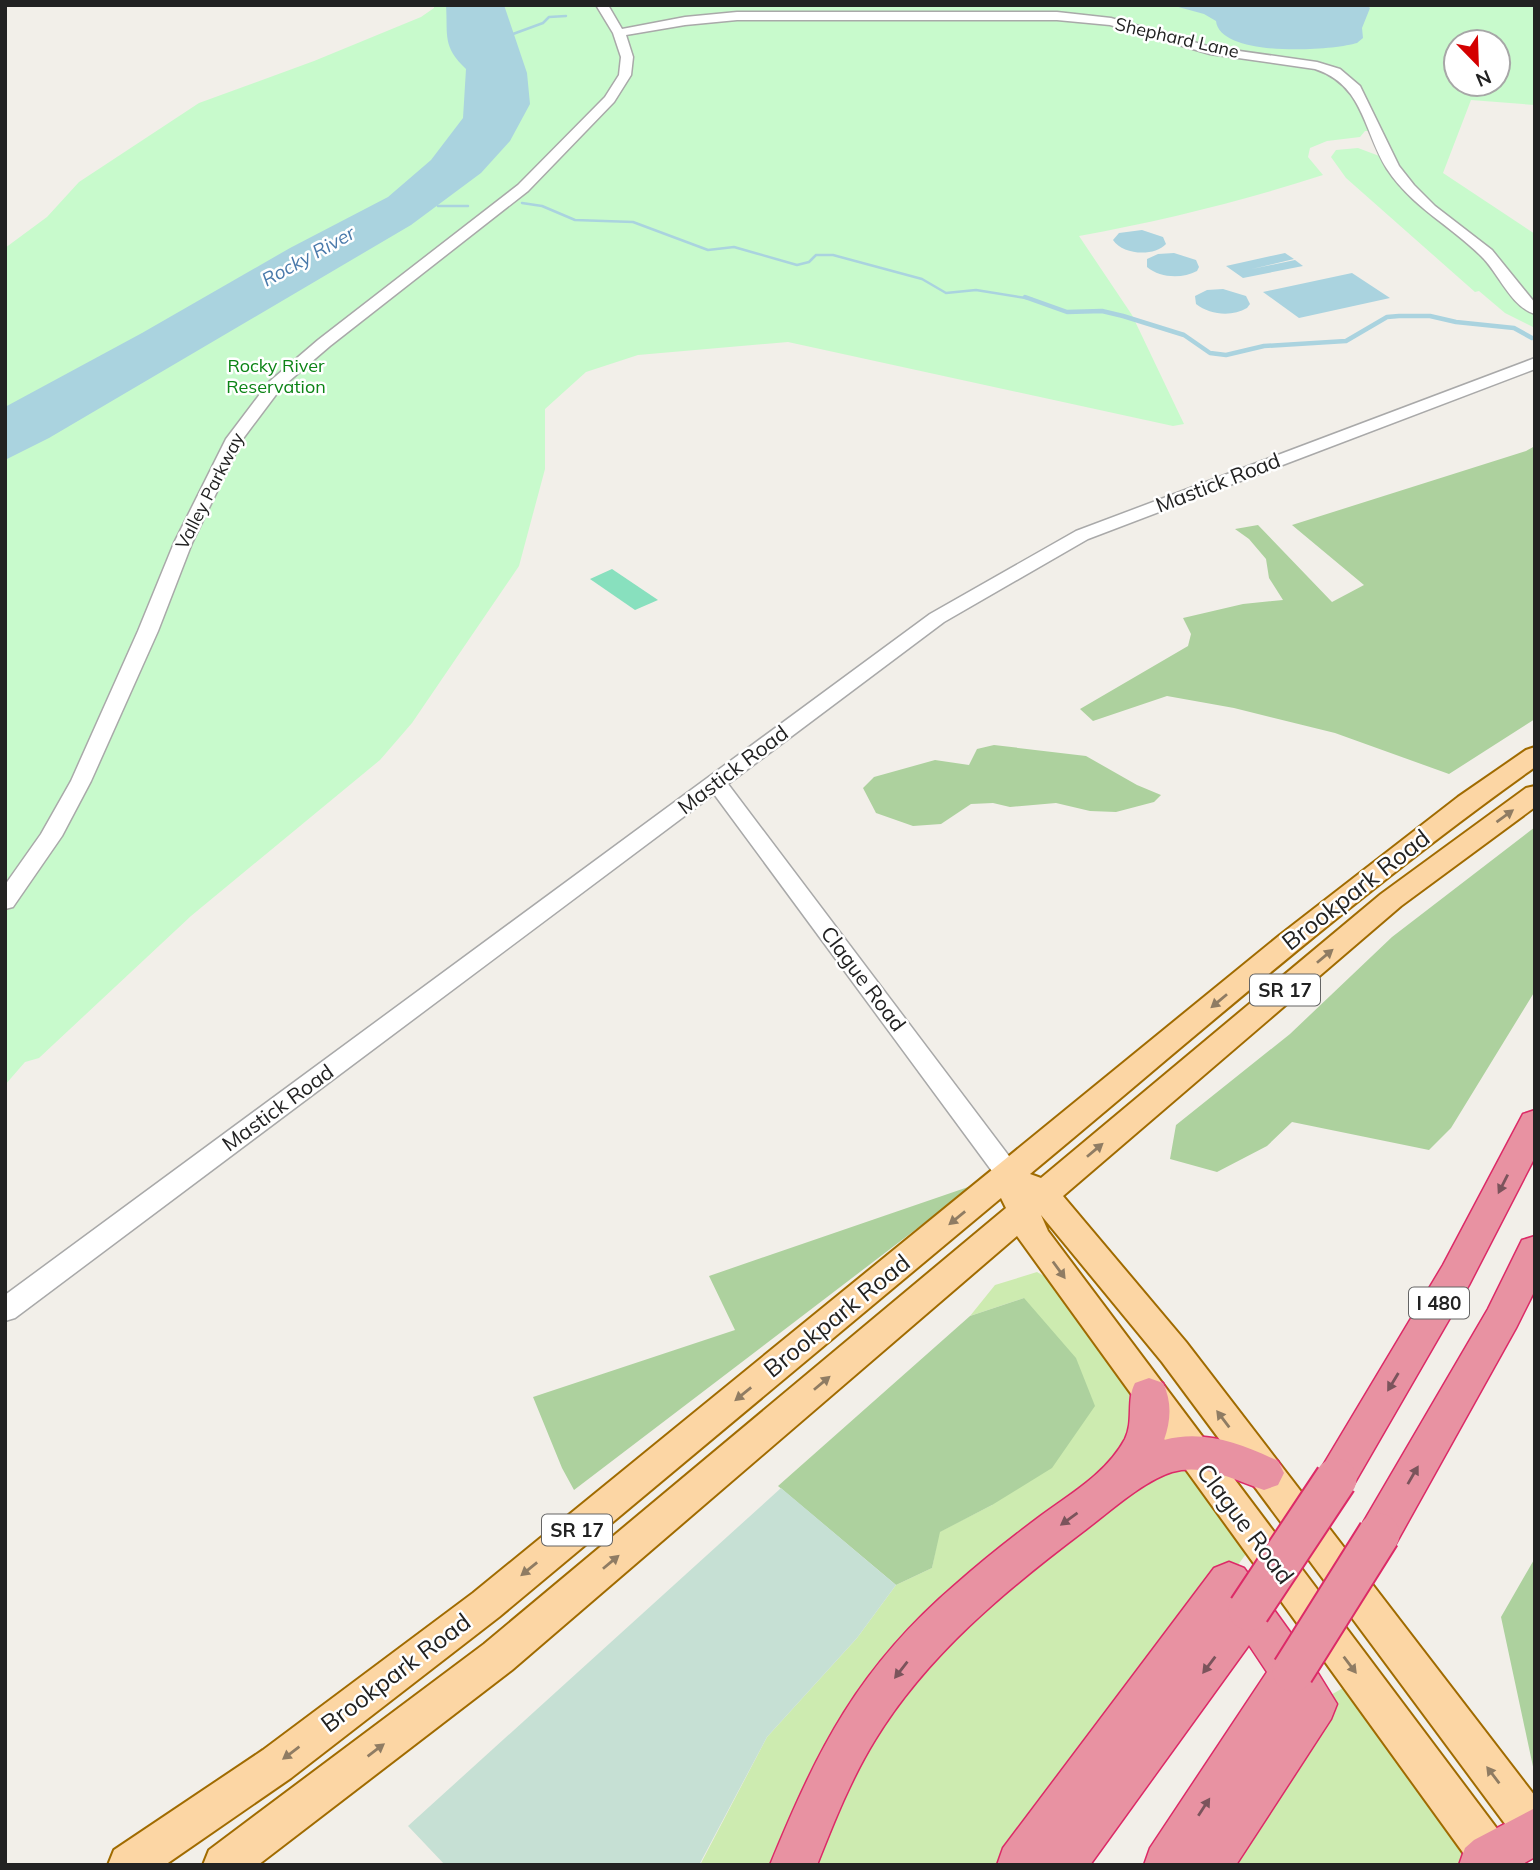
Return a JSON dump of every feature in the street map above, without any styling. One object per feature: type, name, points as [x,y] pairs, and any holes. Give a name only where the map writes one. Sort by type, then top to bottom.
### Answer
[{"type":"highway","name":"I 480","points":[[1060,1865],[1249,1610],[1336,1479],[1456,1275],[1535,1123]]},
{"type":"highway","name":"I 480","points":[[1167,1865],[1379,1534],[1503,1317],[1535,1250]]},
{"type":"highway","points":[[1107,1491],[1136,1455],[1146,1437],[1151,1422],[1149,1394]]},
{"type":"highway","points":[[793,1865],[828,1783],[870,1709],[909,1659],[953,1611],[990,1578],[1107,1491],[1170,1456],[1192,1453],[1227,1456],[1264,1473]]},
{"type":"highway","points":[[1020,1865],[1229,1581],[1315,1704],[1208,1865]]},
{"type":"highway","points":[[1482,1863],[1535,1830]]},
{"type":"main road","name":"Brookpark Road","points":[[129,1865],[277,1764],[486,1605],[1311,926],[1456,811],[1535,755]]},
{"type":"main road","name":"Brookpark Road","points":[[224,1865],[498,1657],[1391,900],[1535,794]]},
{"type":"main road","name":"Clague Road","points":[[1009,1175],[1174,1352],[1535,1830]]},
{"type":"main road","name":"Clague Road","points":[[1033,1203],[1034,1237],[1192,1453],[1482,1863]]},
{"type":"street","name":"Valley Parkway","points":[[5,902],[51,836],[81,781],[148,631],[183,543],[240,430],[275,385],[324,342],[523,188],[610,99],[625,75],[627,57],[619,33],[602,5]]},
{"type":"street","name":"Shephard Lane","points":[[619,33],[685,21],[737,16],[886,13],[1057,16],[1111,22],[1210,50],[1317,66],[1336,72],[1354,86],[1393,167],[1409,188],[1430,209],[1487,253],[1535,309]]},
{"type":"street","name":"Mastick Road","points":[[5,1310],[937,618],[1082,535],[1535,363]]},
{"type":"street","name":"Clague Road","points":[[716,783],[1009,1175]]},
{"type":"green space","name":"Rocky River Reservation","points":[[434,5],[1535,5],[1535,105],[1471,100],[1443,173],[1535,234],[1535,328],[1505,313],[1479,291],[1475,292],[1346,178],[1331,157],[1336,150],[1358,148],[1382,157],[1369,131],[1365,131],[1360,137],[1327,141],[1310,148],[1308,157],[1323,175],[1202,210],[1079,236],[1132,315],[1184,424],[1173,426],[788,342],[638,355],[586,372],[545,409],[545,469],[519,566],[412,723],[380,760],[191,916],[39,1058],[25,1062],[5,1085],[5,248],[47,217],[79,182],[199,103],[314,61],[421,17],[434,8]]},
{"type":"green space","points":[[1535,446],[1535,719],[1449,774],[1335,733],[1234,708],[1167,696],[1093,721],[1080,709],[1188,646],[1191,634],[1183,618],[1243,604],[1283,600],[1269,578],[1266,559],[1249,539],[1235,529],[1258,525],[1332,602],[1364,585],[1292,525]]},
{"type":"green space","points":[[612,569],[658,600],[635,610],[590,579]]},
{"type":"green space","points":[[994,745],[1086,756],[1137,785],[1161,795],[1154,802],[1116,812],[1090,811],[1056,803],[1010,807],[993,803],[971,804],[941,824],[913,826],[876,813],[863,788],[874,777],[935,760],[969,765],[977,749]]},
{"type":"green space","points":[[1535,827],[1535,991],[1451,1128],[1429,1150],[1292,1122],[1267,1146],[1217,1172],[1170,1159],[1176,1125],[1290,1034],[1392,937]]},
{"type":"green space","points":[[974,1185],[574,1490],[562,1468],[533,1397],[735,1330],[709,1276]]},
{"type":"green space","points":[[1037,1272],[1054,1282],[1139,1401],[1135,1443],[883,1665],[806,1780],[770,1865],[700,1865],[767,1737],[857,1638],[896,1585],[932,1568],[939,1532],[992,1505],[1024,1298],[970,1316],[995,1285]]},
{"type":"green space","points":[[1024,1298],[1076,1358],[1095,1406],[1052,1468],[992,1505],[940,1532],[932,1568],[896,1585],[778,1486],[970,1316]]},
{"type":"green space","points":[[1190,1467],[1251,1547],[1020,1865],[810,1865],[840,1797],[908,1686],[1007,1587],[1117,1502],[1156,1476]]},
{"type":"green space","points":[[781,1488],[896,1585],[857,1638],[767,1737],[699,1865],[445,1865],[408,1826]]},
{"type":"green space","points":[[1535,1558],[1535,1776],[1501,1617]]},
{"type":"green space","points":[[1350,1684],[1472,1856],[1462,1865],[1208,1865],[1315,1704]]},
{"type":"water","name":"Rocky River","points":[[446,5],[504,5],[527,73],[530,104],[510,141],[481,173],[411,225],[49,438],[5,460],[5,407],[142,333],[290,248],[388,197],[431,160],[463,118],[466,69],[450,47]]},
{"type":"water","points":[[1171,5],[1367,5],[1370,8],[1362,28],[1363,38],[1357,43],[1325,48],[1278,49],[1236,41],[1222,33],[1216,21],[1204,14]]},
{"type":"water","points":[[1142,230],[1163,237],[1166,244],[1154,251],[1139,252],[1124,249],[1113,240],[1119,233]]},
{"type":"water","points":[[1174,253],[1196,260],[1199,267],[1197,271],[1171,276],[1147,267],[1147,259],[1158,254]]},
{"type":"water","points":[[1285,253],[1294,259],[1252,269],[1295,260],[1303,266],[1243,278],[1226,266]]},
{"type":"water","points":[[1352,273],[1390,298],[1299,318],[1263,292]]},
{"type":"water","points":[[1223,289],[1246,296],[1250,304],[1241,311],[1228,314],[1208,311],[1196,304],[1195,296],[1207,290]]},
{"type":"waterway","points":[[513,34],[543,23],[549,17],[566,16]]},
{"type":"waterway","points":[[522,203],[542,206],[575,220],[633,222],[708,250],[734,247],[797,265],[809,262],[816,255],[833,255],[922,279],[946,293],[976,290],[1029,299]]},
{"type":"waterway","points":[[438,206],[468,206]]},
{"type":"waterway","points":[[1025,297],[1029,299]]},
{"type":"waterway","points":[[1029,299],[1067,312],[1102,311],[1123,316],[1184,335],[1210,353],[1226,355],[1264,346],[1346,341],[1387,317],[1399,316],[1430,316],[1456,322],[1514,328],[1532,338]]}]
